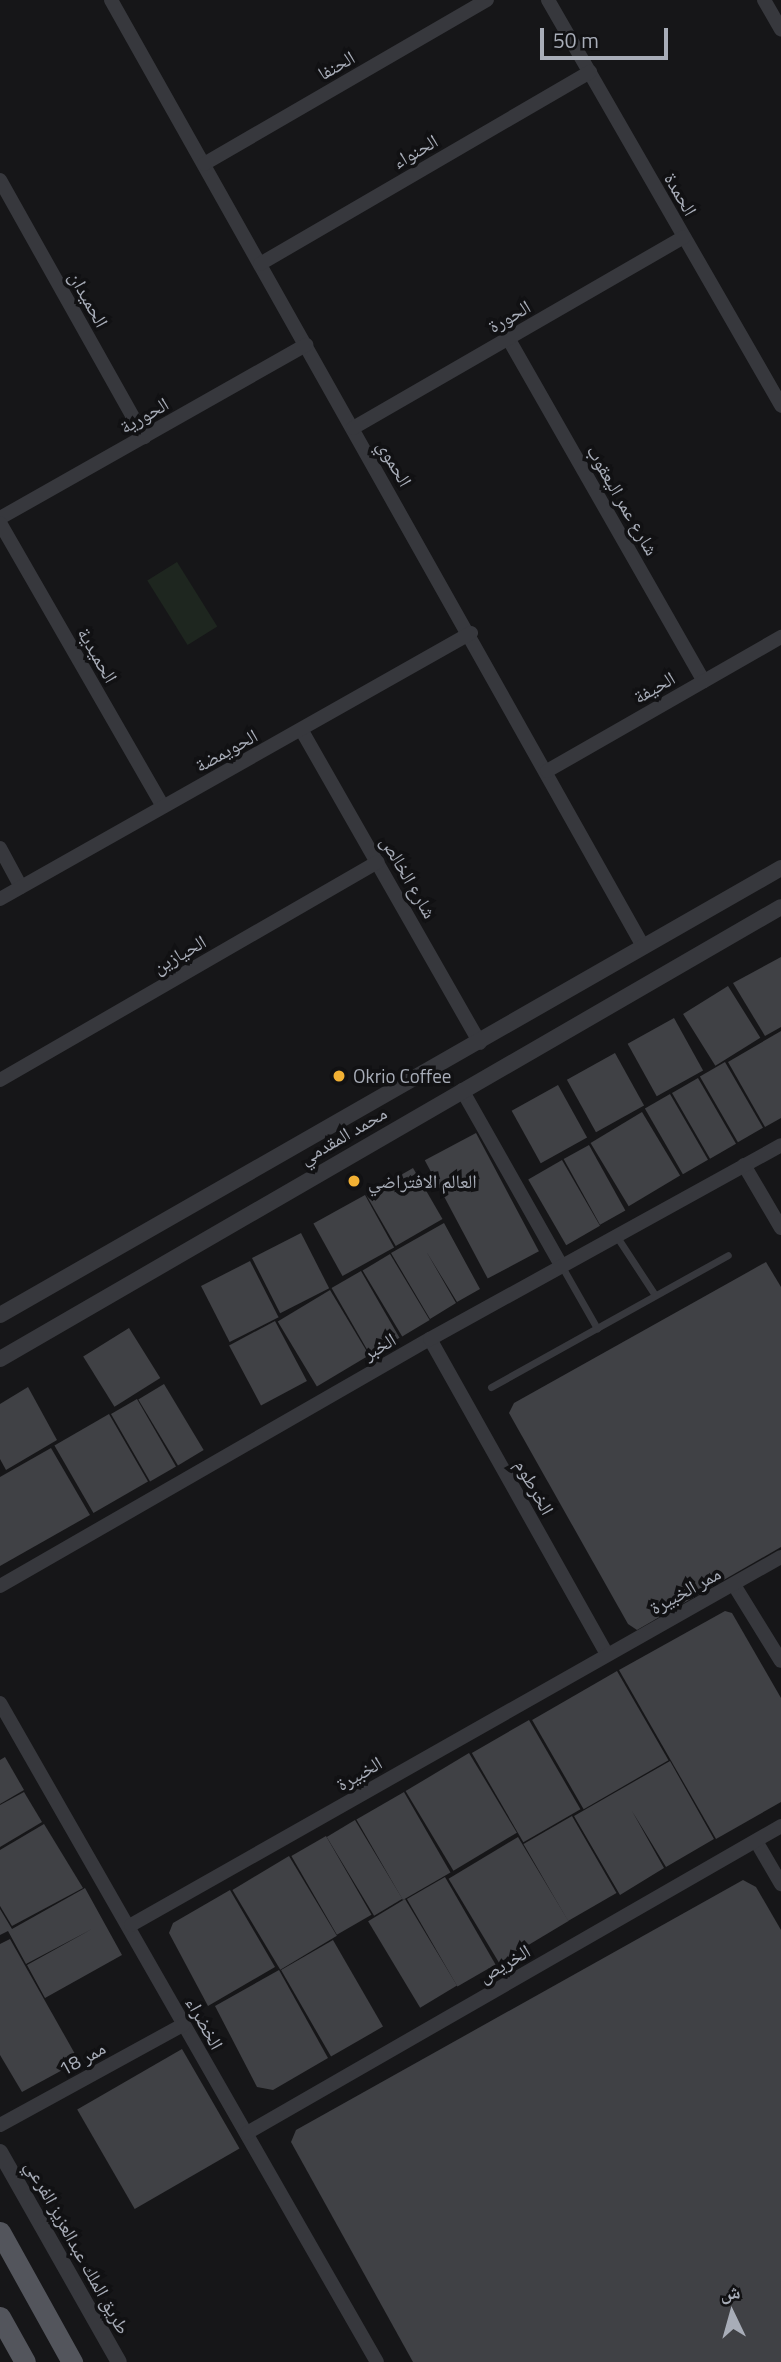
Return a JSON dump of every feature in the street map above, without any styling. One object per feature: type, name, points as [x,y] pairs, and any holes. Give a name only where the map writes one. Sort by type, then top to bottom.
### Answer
[{"type":"main road","points":[[0,2232],[72,2362]]},
{"type":"main road","points":[[0,2317],[25,2362]]},
{"type":"street","name":"الحموي","points":[[111,0],[471,633],[643,946]]},
{"type":"street","name":"الحنفا","points":[[204,164],[487,0]]},
{"type":"street","name":"الحمدة","points":[[548,0],[781,407]]},
{"type":"street","points":[[764,0],[781,30]]},
{"type":"street","name":"الحنواء","points":[[260,264],[590,72]]},
{"type":"street","name":"الحميدان","points":[[0,180],[144,437]]},
{"type":"street","name":"الحورة","points":[[353,429],[684,237]]},
{"type":"street","name":"شارع عمر اليعقوب","points":[[508,338],[704,681]]},
{"type":"street","name":"الحورية","points":[[0,521],[306,345]]},
{"type":"street","name":"الحميدية","points":[[0,521],[163,806]]},
{"type":"street","name":"الحويمضة","points":[[0,899],[302,731],[471,633]]},
{"type":"street","name":"الحيفة","points":[[547,771],[781,637]]},
{"type":"street","name":"شارع الخالص","points":[[302,731],[480,1044]]},
{"type":"street","points":[[0,848],[21,887]]},
{"type":"street","name":"الحيازين","points":[[0,1080],[378,862]]},
{"type":"street","name":"محمد المقدمي","points":[[0,1315],[480,1044],[643,946],[781,868]]},
{"type":"street","name":"محمد المقدمي","points":[[0,1359],[781,907]]},
{"type":"street","points":[[517,1022],[533,1049]]},
{"type":"street","points":[[462,1090],[561,1265]]},
{"type":"street","name":"الخبر","points":[[0,1586],[561,1265],[781,1145]]},
{"type":"street","points":[[744,1165],[781,1228]]},
{"type":"street","name":"الخرطوم","points":[[430,1339],[607,1655]]},
{"type":"street","name":"ممر الخبيرة","points":[[607,1655],[781,1557]]},
{"type":"street","points":[[734,1585],[781,1661]]},
{"type":"street","name":"الخبيرة","points":[[131,1925],[607,1655]]},
{"type":"street","name":"الخضراء","points":[[0,1703],[131,1925],[183,2025],[377,2362]]},
{"type":"street","name":"الخريص","points":[[247,2133],[781,1826]]},
{"type":"street","points":[[757,1841],[781,1884]]},
{"type":"street","name":"ممر 18","points":[[0,2125],[183,2025]]},
{"type":"street","name":"طريق الملك عبدالعزيز الفرعي","points":[[0,2152],[118,2362]]},
{"type":"lane","points":[[616,1236],[655,1296]]},
{"type":"lane","points":[[491,1387],[728,1255]]},
{"type":"lane","points":[[561,1265],[597,1328]]},
{"type":"shaded area","points":[[177,562],[217,626],[188,645],[147,581]]},
{"type":"building","points":[[781,957],[781,1027],[765,1036],[733,983]]},
{"type":"building","points":[[728,986],[760,1038],[715,1066],[683,1014]]},
{"type":"building","points":[[674,1018],[703,1070],[657,1096],[628,1044]]},
{"type":"building","points":[[781,1031],[781,1118],[765,1127],[728,1062]]},
{"type":"building","points":[[615,1053],[644,1105],[596,1132],[567,1080]]},
{"type":"building","points":[[725,1062],[763,1128],[738,1142],[700,1076]]},
{"type":"building","points":[[698,1078],[736,1144],[710,1159],[672,1093]]},
{"type":"building","points":[[558,1085],[587,1137],[541,1163],[512,1111]]},
{"type":"building","points":[[670,1094],[708,1160],[683,1174],[645,1108]]},
{"type":"building","points":[[642,1112],[680,1175],[629,1206],[591,1143]]},
{"type":"building","points":[[476,1133],[539,1251],[488,1279],[425,1160]]},
{"type":"building","points":[[589,1145],[625,1211],[600,1225],[564,1159]]},
{"type":"building","points":[[562,1160],[600,1226],[566,1245],[528,1180]]},
{"type":"building","points":[[413,1168],[442,1219],[396,1246],[366,1195]]},
{"type":"building","points":[[365,1195],[394,1247],[342,1276],[313,1224]]},
{"type":"building","points":[[444,1223],[480,1289],[457,1302],[426,1251],[456,1303],[430,1319],[391,1253]]},
{"type":"building","points":[[301,1233],[329,1288],[280,1313],[252,1258]]},
{"type":"building","points":[[390,1254],[430,1320],[402,1336],[363,1270]]},
{"type":"building","points":[[250,1261],[279,1317],[230,1342],[201,1286]]},
{"type":"building","points":[[766,1262],[781,1287],[781,1547],[637,1630],[628,1624],[509,1413],[514,1403]]},
{"type":"building","points":[[361,1271],[400,1338],[370,1355],[332,1288]]},
{"type":"building","points":[[330,1290],[369,1355],[317,1387],[278,1321]]},
{"type":"building","points":[[275,1321],[307,1381],[261,1405],[229,1345]]},
{"type":"building","points":[[129,1328],[160,1378],[114,1407],[83,1357]]},
{"type":"building","points":[[164,1384],[204,1450],[178,1465],[138,1399]]},
{"type":"building","points":[[28,1387],[57,1440],[6,1470],[0,1459],[0,1404]]},
{"type":"building","points":[[137,1399],[176,1467],[150,1482],[111,1414]]},
{"type":"building","points":[[109,1414],[148,1482],[93,1513],[54,1446]]},
{"type":"building","points":[[51,1448],[90,1515],[0,1566],[0,1477]]},
{"type":"building","points":[[725,1611],[732,1613],[781,1698],[781,1802],[716,1839],[619,1670]]},
{"type":"building","points":[[617,1671],[668,1760],[584,1809],[532,1720]]},
{"type":"building","points":[[529,1720],[580,1809],[523,1842],[472,1753]]},
{"type":"building","points":[[469,1753],[517,1833],[453,1871],[406,1791]]},
{"type":"building","points":[[5,1757],[24,1790],[0,1804],[0,1760]]},
{"type":"building","points":[[670,1761],[714,1839],[666,1867],[632,1811],[664,1868],[620,1895],[574,1816]]},
{"type":"building","points":[[24,1792],[42,1822],[0,1847],[0,1805]]},
{"type":"building","points":[[404,1792],[450,1873],[403,1900],[356,1819]]},
{"type":"building","points":[[572,1816],[616,1893],[568,1921],[524,1844]]},
{"type":"building","points":[[355,1820],[402,1899],[374,1916],[327,1837]]},
{"type":"building","points":[[44,1824],[83,1888],[12,1926],[0,1906],[0,1850]]},
{"type":"building","points":[[326,1836],[372,1915],[337,1935],[291,1856]]},
{"type":"building","points":[[518,1837],[568,1921],[499,1963],[449,1879]]},
{"type":"building","points":[[289,1856],[337,1936],[280,1970],[232,1890]]},
{"type":"building","points":[[445,1877],[496,1964],[457,1986],[407,1899]]},
{"type":"building","points":[[743,1880],[756,1887],[781,1930],[781,2362],[413,2362],[291,2142],[296,2130]]},
{"type":"building","points":[[85,1888],[122,1955],[45,1998],[27,1965],[92,1929],[26,1964],[8,1931],[0,1935],[0,1909],[12,1929]]},
{"type":"building","points":[[230,1890],[275,1967],[208,2006],[169,1933],[173,1923]]},
{"type":"building","points":[[405,1899],[457,1986],[420,2008],[368,1921]]},
{"type":"building","points":[[10,1939],[79,2061],[22,2092],[0,2055],[0,1944]]},
{"type":"building","points":[[333,1940],[383,2027],[331,2057],[281,1970]]},
{"type":"building","points":[[279,1970],[328,2058],[273,2090],[257,2087],[215,2006]]},
{"type":"building","points":[[182,2049],[240,2149],[135,2209],[77,2110]]},
{"type":"place","name":"Okrio Coffee","points":[[339,1076]]},
{"type":"place","name":"العالم الافتراضي","points":[[354,1181]]}]
